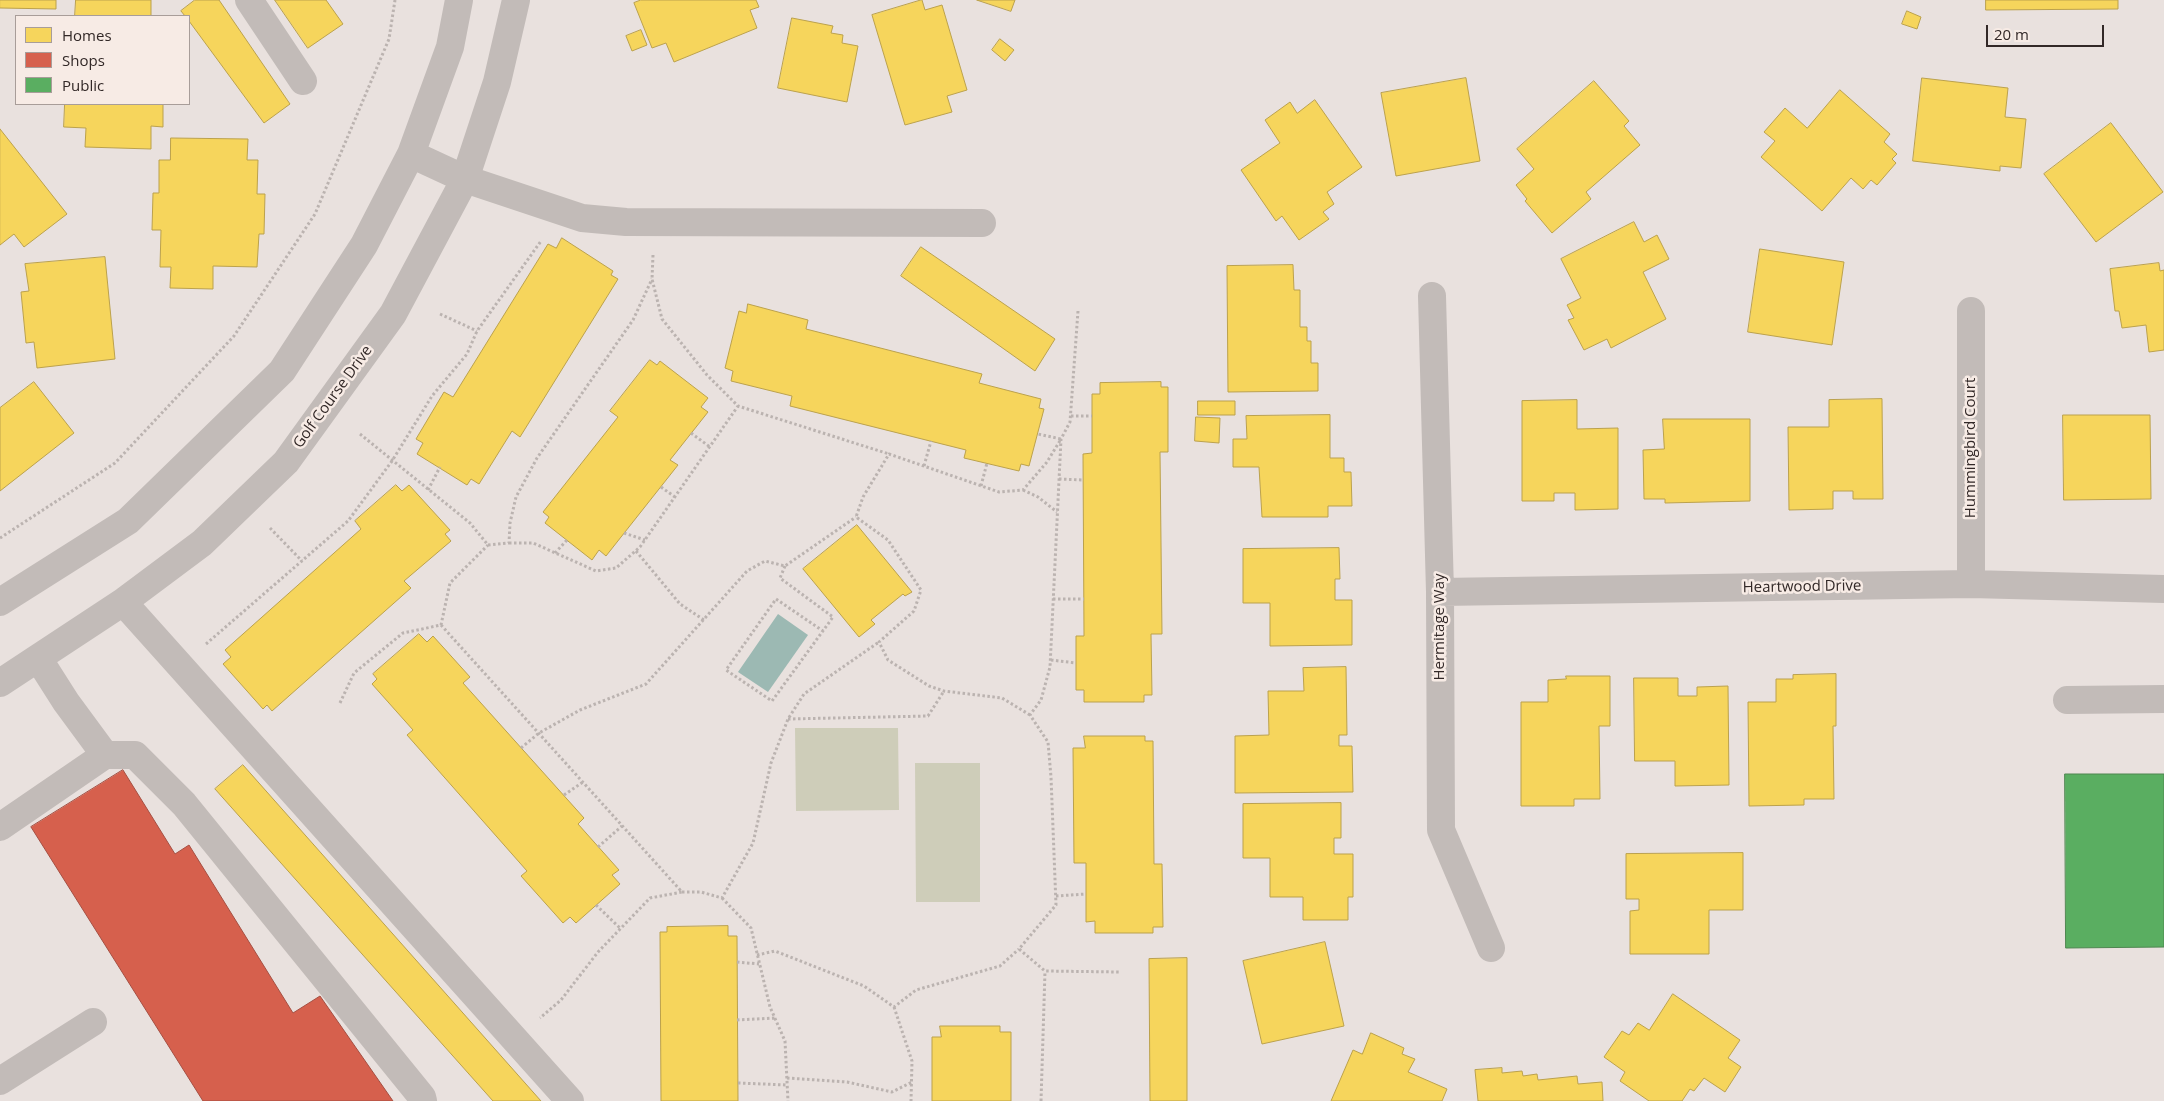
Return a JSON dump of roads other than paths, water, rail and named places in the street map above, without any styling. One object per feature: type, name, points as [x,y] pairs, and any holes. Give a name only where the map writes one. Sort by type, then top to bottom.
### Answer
[{"type":"street","points":[[249,0],[303,81]]},
{"type":"street","points":[[0,602],[128,521],[282,371],[364,245],[411,154],[450,47],[459,0]]},
{"type":"street","name":"Golf Course Drive","points":[[0,682],[123,602],[202,543],[286,462],[393,314],[465,178],[497,82],[516,0]]},
{"type":"street","points":[[411,154],[465,178],[582,218],[626,222],[982,223]]},
{"type":"street","name":"Hermitage Way","points":[[1432,296],[1440,592],[1441,830],[1491,948]]},
{"type":"street","name":"Hummingbird Court","points":[[1971,311],[1971,584]]},
{"type":"street","name":"Heartwood Drive","points":[[1440,592],[1971,584],[2164,588]]},
{"type":"street","points":[[123,602],[570,1101]]},
{"type":"street","points":[[38,658],[66,702],[105,755]]},
{"type":"street","points":[[2067,700],[2164,699]]},
{"type":"street","points":[[0,827],[105,755],[134,755],[184,804],[422,1096],[424,1101]]},
{"type":"street","points":[[0,1080],[93,1022]]},
{"type":"water","points":[[778,614],[808,635],[768,692],[738,672]]}]
